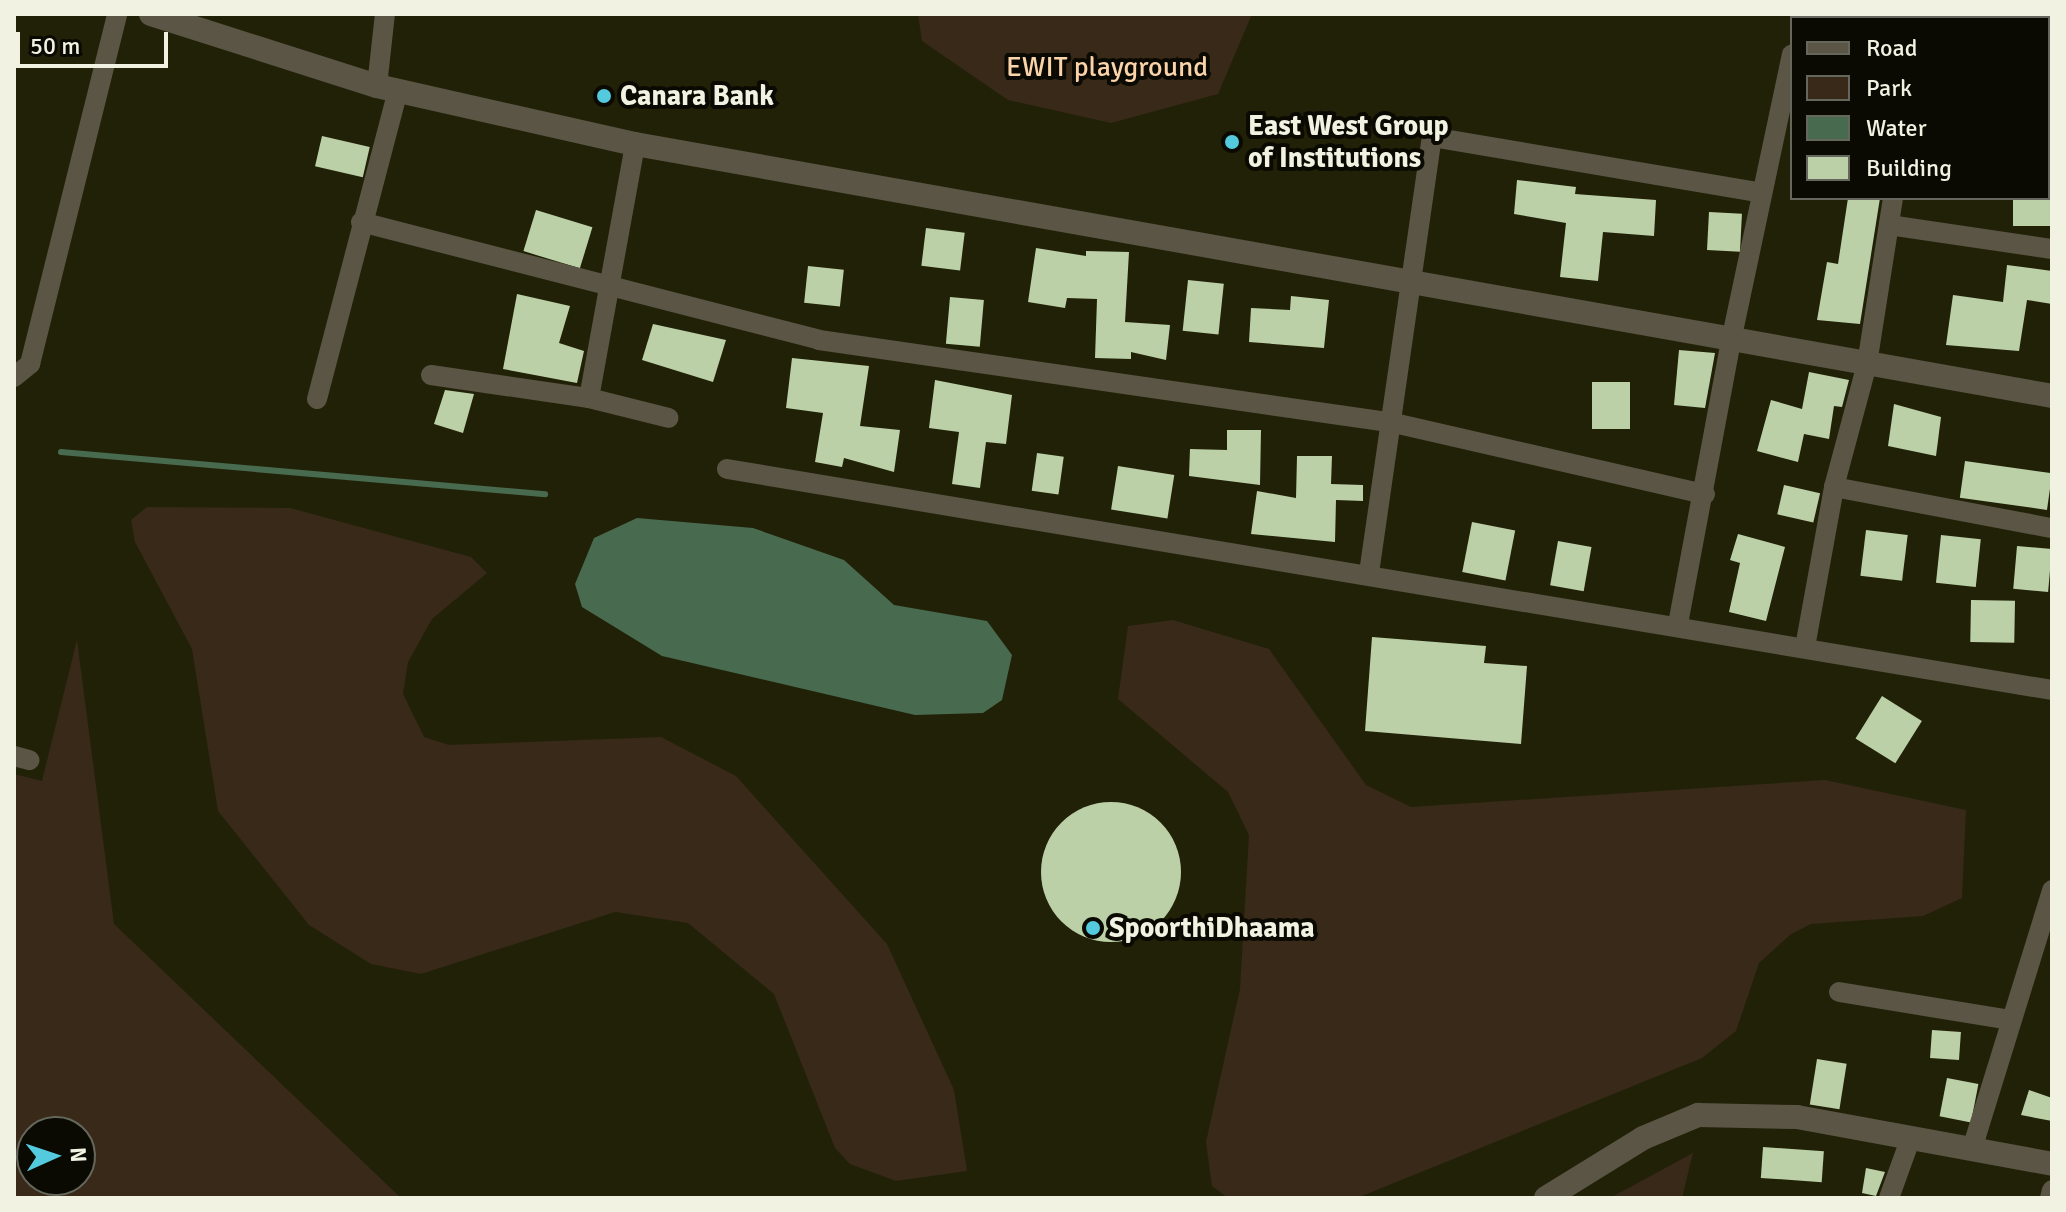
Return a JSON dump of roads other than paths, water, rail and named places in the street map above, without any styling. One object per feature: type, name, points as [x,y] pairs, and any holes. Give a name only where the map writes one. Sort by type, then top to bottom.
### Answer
[{"type":"street","points":[[14,377],[30,364],[117,14]]},
{"type":"street","points":[[151,14],[388,88],[635,144],[2052,396]]},
{"type":"street","points":[[317,399],[361,222],[388,88],[385,14]]},
{"type":"street","points":[[1678,624],[1705,494],[1731,341],[1790,63]]},
{"type":"street","points":[[1369,573],[1394,423],[1432,137],[1762,193]]},
{"type":"street","points":[[589,398],[612,290],[635,144]]},
{"type":"street","points":[[1805,647],[1834,487],[1867,364],[1893,200]]},
{"type":"street","points":[[361,222],[612,290],[819,340],[1394,423],[1705,494]]},
{"type":"street","points":[[1889,225],[2052,249]]},
{"type":"street","points":[[431,375],[589,398],[669,418]]},
{"type":"street","points":[[727,469],[1678,624],[2052,690]]},
{"type":"street","points":[[1834,487],[2052,528]]},
{"type":"street","points":[[1972,1149],[2052,890]]},
{"type":"street","points":[[1839,992],[2010,1020]]},
{"type":"street","points":[[1546,1198],[1643,1138],[1698,1115],[1797,1117],[2052,1164]]},
{"type":"street","points":[[1889,1198],[1910,1140]]},
{"type":"street","points":[[2050,1198],[2052,1190]]},
{"type":"water","points":[[637,518],[753,528],[844,560],[894,605],[987,621],[1012,655],[1002,700],[983,713],[915,715],[662,656],[582,607],[575,584],[594,538]]},
{"type":"waterway","points":[[61,452],[545,494]]},
{"type":"place","name":"Canara Bank","points":[[604,96]]},
{"type":"place","name":"East West Group of Institutions","points":[[1232,142]]},
{"type":"place","name":"SpoorthiDhaama","points":[[1093,928]]},
{"type":"park label","name":"EWIT playground","points":[[1107,67]]}]
